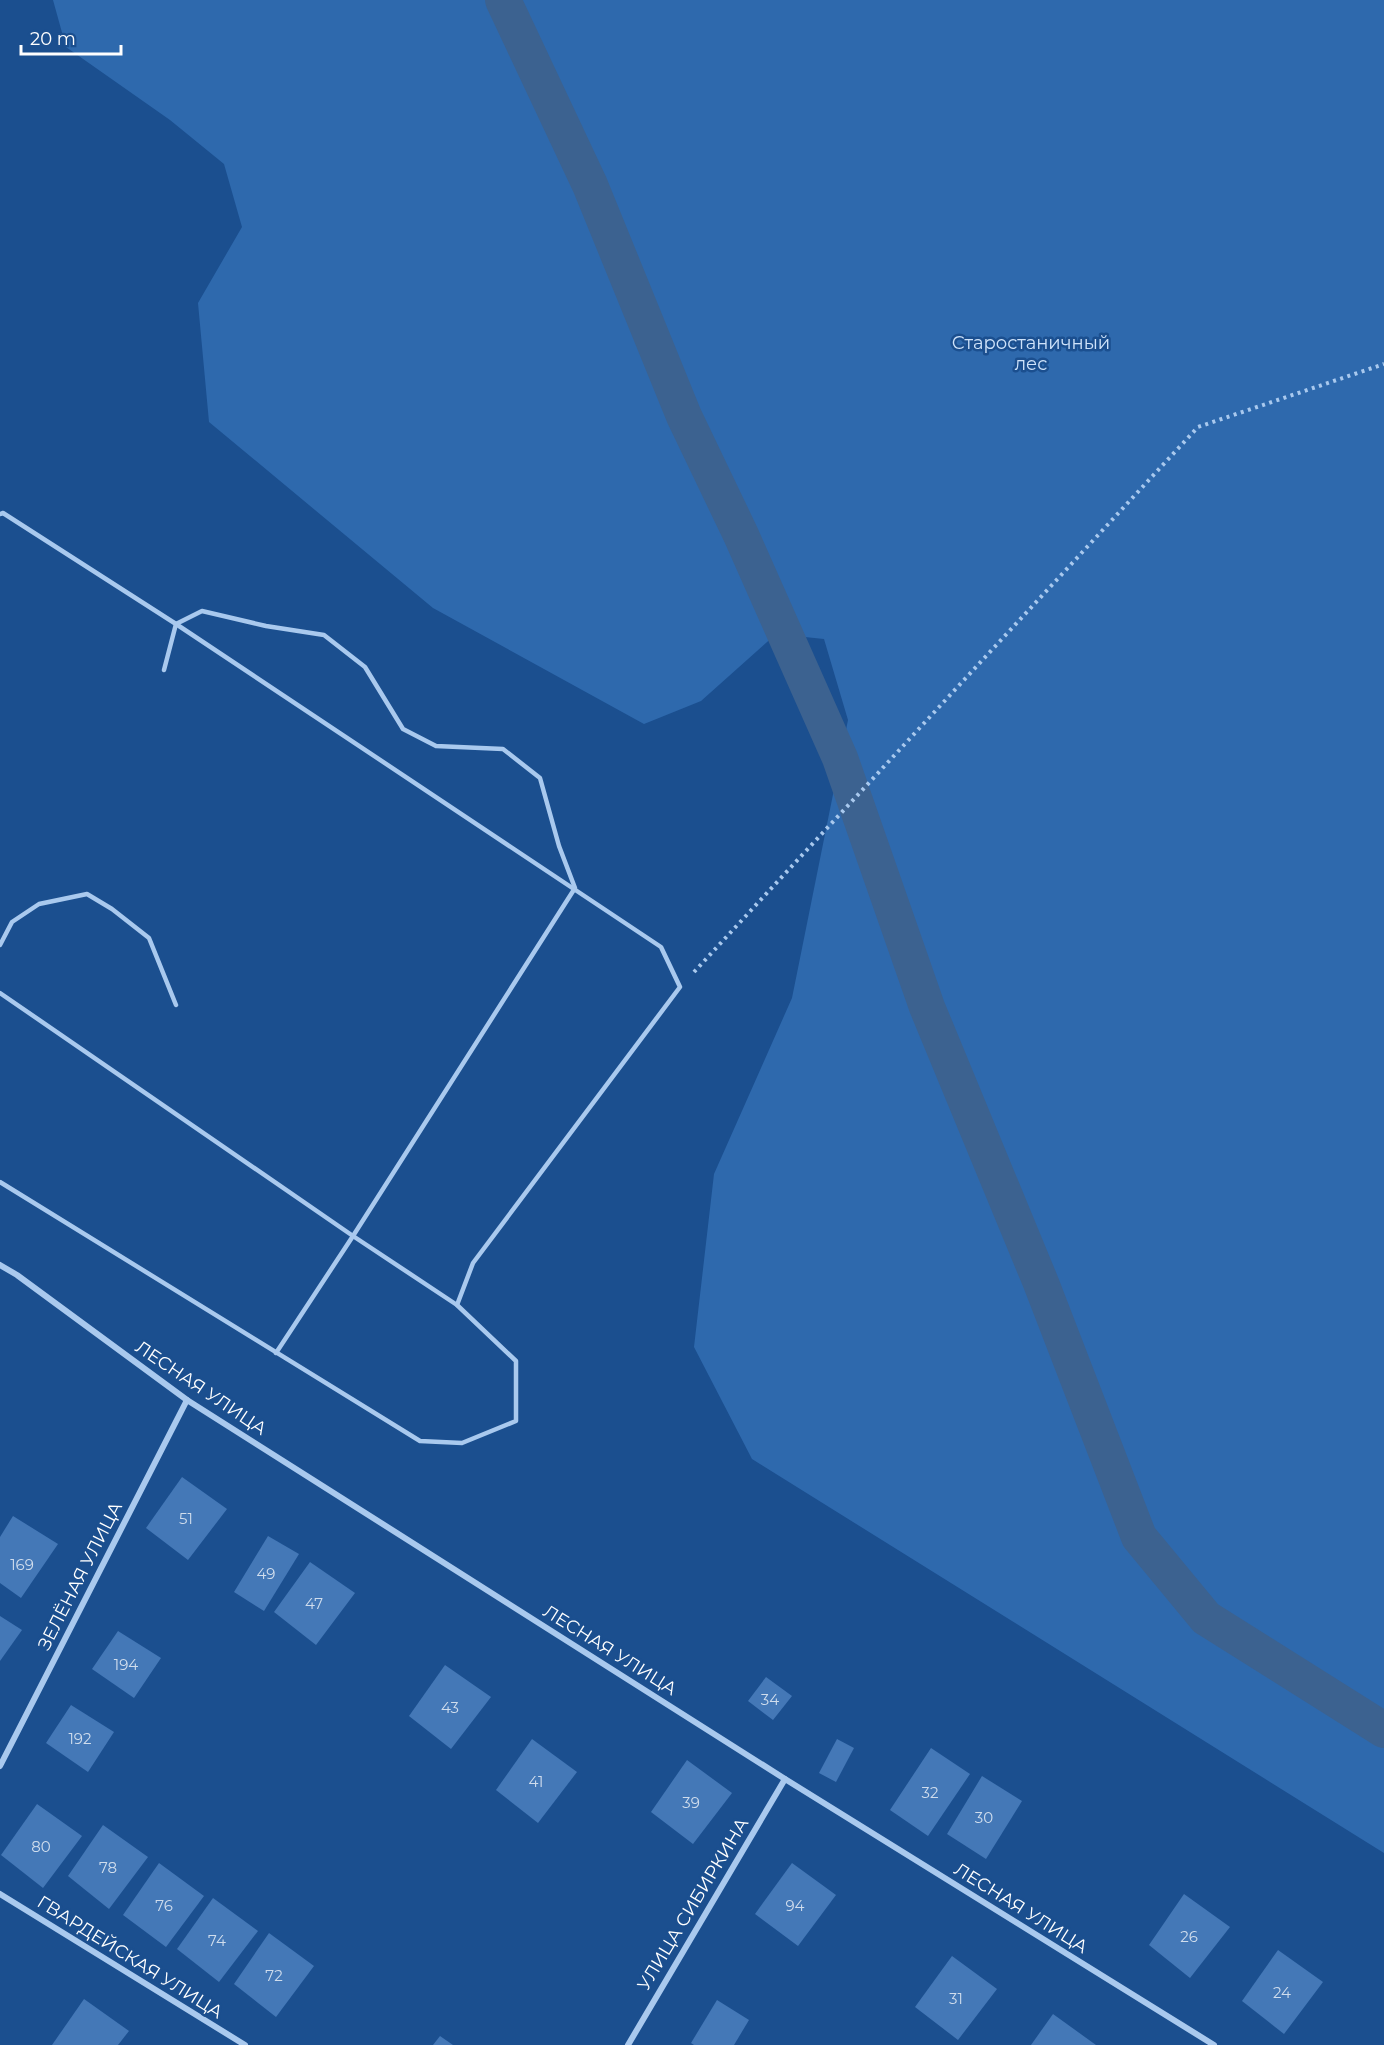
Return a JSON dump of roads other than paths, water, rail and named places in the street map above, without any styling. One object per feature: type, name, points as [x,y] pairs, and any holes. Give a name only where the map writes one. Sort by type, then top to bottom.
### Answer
[{"type":"street","name":"ЛЕСНАЯ УЛИЦА","points":[[0,1265],[17,1275],[187,1400],[785,1779],[1214,2045]]},
{"type":"street","name":"ЗЕЛЁНАЯ УЛИЦА","points":[[0,1766],[187,1400]]},
{"type":"street","name":"УЛИЦА СИБИРКИНА","points":[[627,2045],[785,1779]]},
{"type":"street","name":"ГВАРДЕЙСКАЯ УЛИЦА","points":[[0,1894],[245,2045]]},
{"type":"lane","points":[[0,514],[3,513],[176,624],[661,947],[680,987],[473,1263],[457,1305]]},
{"type":"lane","points":[[164,670],[176,624],[202,611],[266,626],[324,635],[365,667],[403,729],[435,746],[503,749],[540,778],[559,846],[575,888]]},
{"type":"lane","points":[[276,1353],[575,888]]},
{"type":"lane","points":[[0,945],[12,922],[39,904],[87,894],[112,909],[149,938],[176,1005]]},
{"type":"lane","points":[[0,993],[352,1236],[457,1305],[516,1360],[516,1421],[462,1443],[420,1441],[0,1182]]},
{"type":"waterway","points":[[503,0],[590,185],[684,416],[741,535],[840,758],[927,1007],[1041,1283],[1139,1537],[1206,1618],[1384,1730]]},
{"type":"park label","name":"Старостаничный лес","points":[[1031,353]]}]
